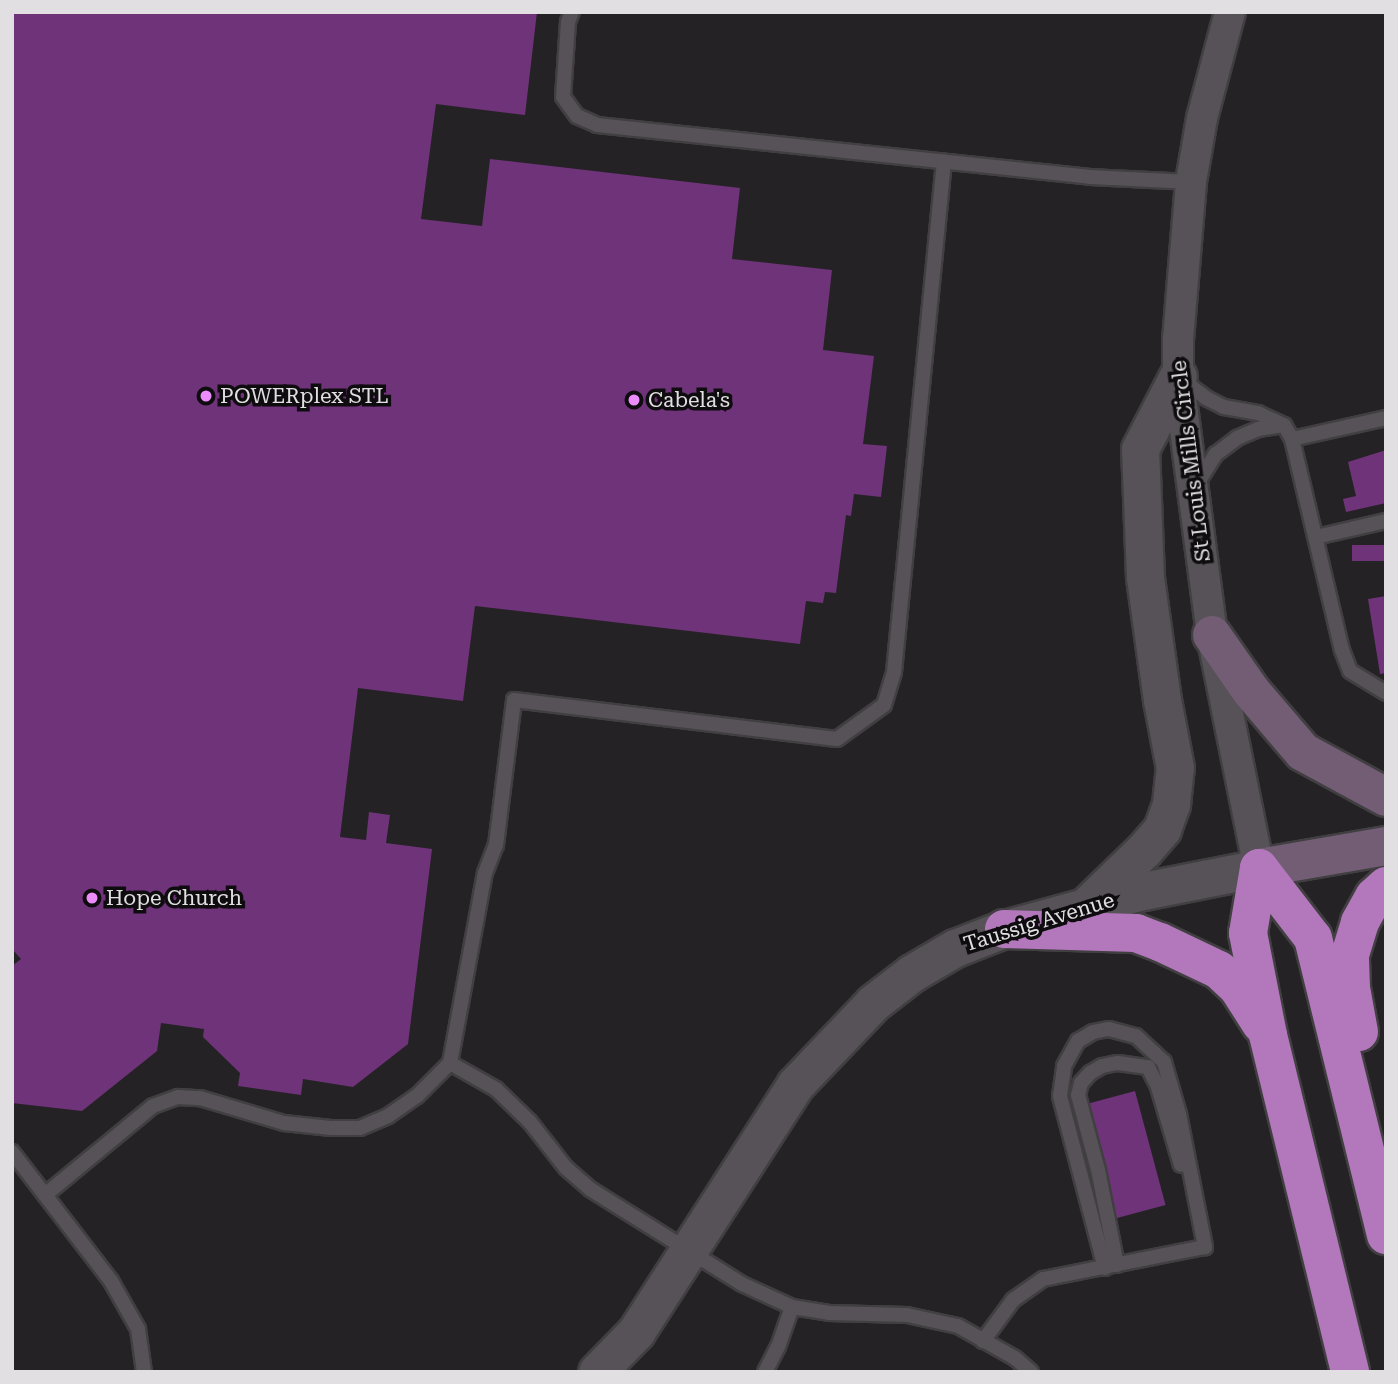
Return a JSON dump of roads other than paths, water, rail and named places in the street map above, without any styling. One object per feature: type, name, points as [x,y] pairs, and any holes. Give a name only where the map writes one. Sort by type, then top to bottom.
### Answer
[{"type":"highway","points":[[1259,868],[1248,933],[1268,1035],[1350,1372]]},
{"type":"highway","points":[[1259,868],[1313,937],[1386,1235]]},
{"type":"highway","points":[[1386,886],[1374,897],[1360,922],[1350,955],[1351,988],[1358,1026],[1386,1140]]},
{"type":"highway","points":[[1004,929],[1136,933],[1170,946],[1219,970],[1238,988],[1268,1035]]},
{"type":"main road","points":[[1212,635],[1251,691],[1303,752],[1386,797]]},
{"type":"main road","name":"Taussig Avenue","points":[[1259,868],[1386,846]]},
{"type":"street","name":"St Louis Mills Circle","points":[[1230,12],[1202,118],[1191,182],[1178,339],[1178,376],[1212,635],[1259,868]]},
{"type":"street","points":[[1086,906],[1162,829],[1171,804],[1175,768],[1162,700],[1145,577],[1140,449],[1178,376]]},
{"type":"street","name":"Taussig Avenue","points":[[597,1372],[636,1332],[795,1085],[873,1003],[912,974],[955,948],[1004,929],[1086,906],[1259,868]]},
{"type":"lane","points":[[572,12],[568,22],[563,97],[577,116],[597,125],[1090,177],[1191,182]]},
{"type":"lane","points":[[46,1195],[153,1106],[178,1097],[200,1098],[284,1123],[360,1128],[388,1116],[418,1096],[450,1063],[485,873],[496,845],[514,700],[837,739],[884,705],[894,672],[944,161]]},
{"type":"lane","points":[[1178,376],[1206,398],[1224,407],[1258,413],[1284,425],[1292,439],[1342,650],[1350,671],[1386,693]]},
{"type":"lane","points":[[1292,439],[1386,418]]},
{"type":"lane","points":[[1193,489],[1216,454],[1237,438],[1258,429],[1284,425]]},
{"type":"lane","points":[[1316,537],[1386,521]]},
{"type":"lane","points":[[1111,1266],[1060,1097],[1064,1066],[1078,1041],[1093,1032],[1109,1029],[1136,1036],[1164,1062],[1180,1114],[1205,1247]]},
{"type":"lane","points":[[450,1063],[496,1089],[530,1122],[566,1168],[590,1189],[742,1284],[792,1307],[828,1313],[907,1315],[958,1326],[1031,1372]]},
{"type":"lane","points":[[1111,1266],[1098,1170],[1078,1095],[1081,1083],[1102,1066],[1133,1063],[1147,1067],[1158,1087],[1205,1247]]},
{"type":"lane","points":[[12,1152],[111,1280],[138,1329],[144,1372]]},
{"type":"lane","points":[[983,1340],[1013,1300],[1043,1279],[1205,1247]]},
{"type":"lane","points":[[765,1372],[778,1347],[792,1307]]},
{"type":"place","name":"POWERplex STL","points":[[206,396]]},
{"type":"place","name":"Cabela's","points":[[634,400]]},
{"type":"place","name":"Hope Church","points":[[92,898]]}]
